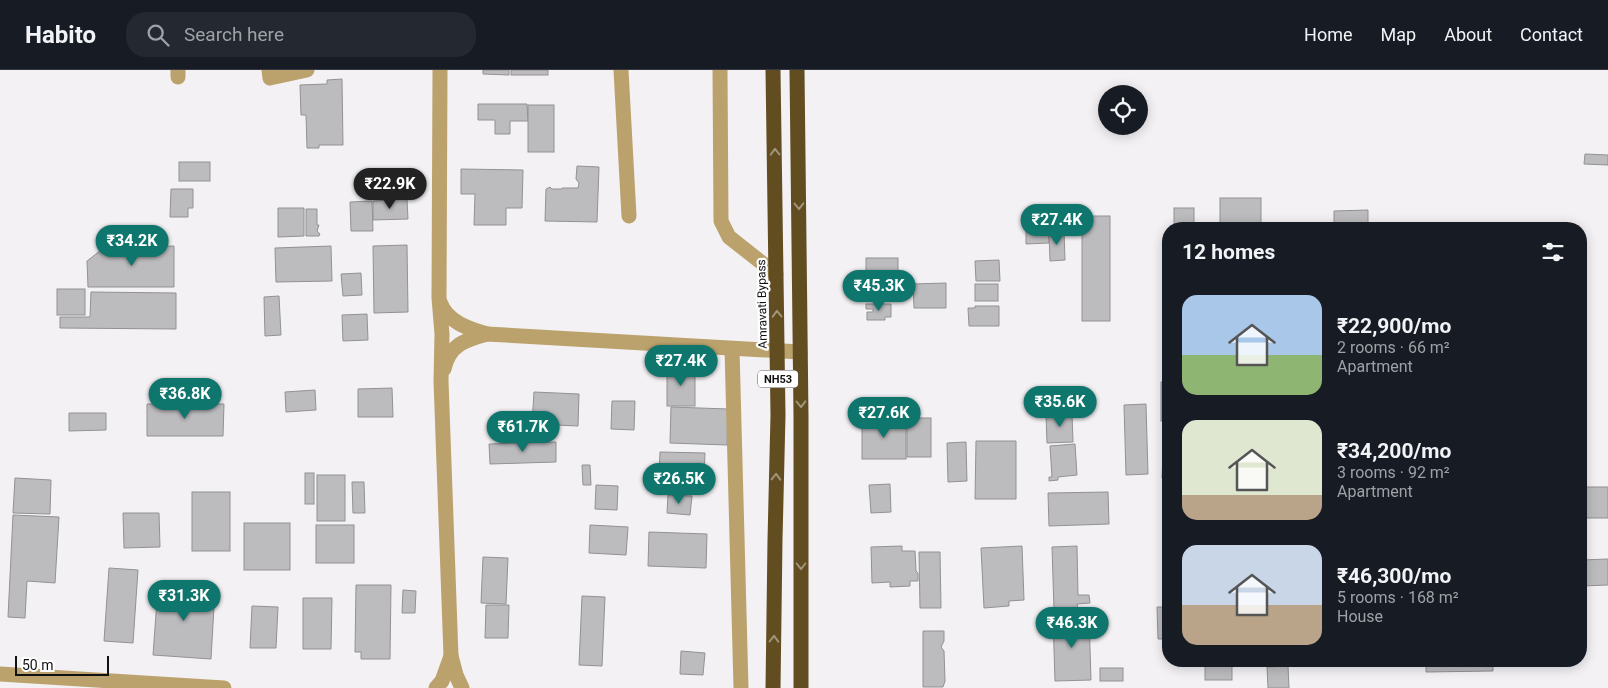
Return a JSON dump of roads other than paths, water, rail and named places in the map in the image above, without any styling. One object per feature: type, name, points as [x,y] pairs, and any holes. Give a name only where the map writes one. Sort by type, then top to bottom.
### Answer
[{"type":"highway","name":"Amravati Bypass","points":[[773,688],[778,416],[774,70]]},
{"type":"highway","name":"NH53","points":[[797,70],[801,688]]},
{"type":"street","points":[[269,70],[270,78],[306,70]]},
{"type":"street","points":[[440,70],[439,298],[442,334],[441,381],[450,656],[462,688]]},
{"type":"street","points":[[621,70],[629,216]]},
{"type":"street","points":[[720,70],[721,221],[729,237],[776,274]]},
{"type":"street","points":[[439,298],[442,307],[451,318],[468,328],[487,334],[800,352]]},
{"type":"street","points":[[441,381],[445,363],[454,348],[468,340],[487,334]]},
{"type":"street","points":[[732,349],[741,688]]},
{"type":"street","points":[[436,688],[442,681],[450,656]]},
{"type":"street","points":[[0,674],[224,688]]}]
